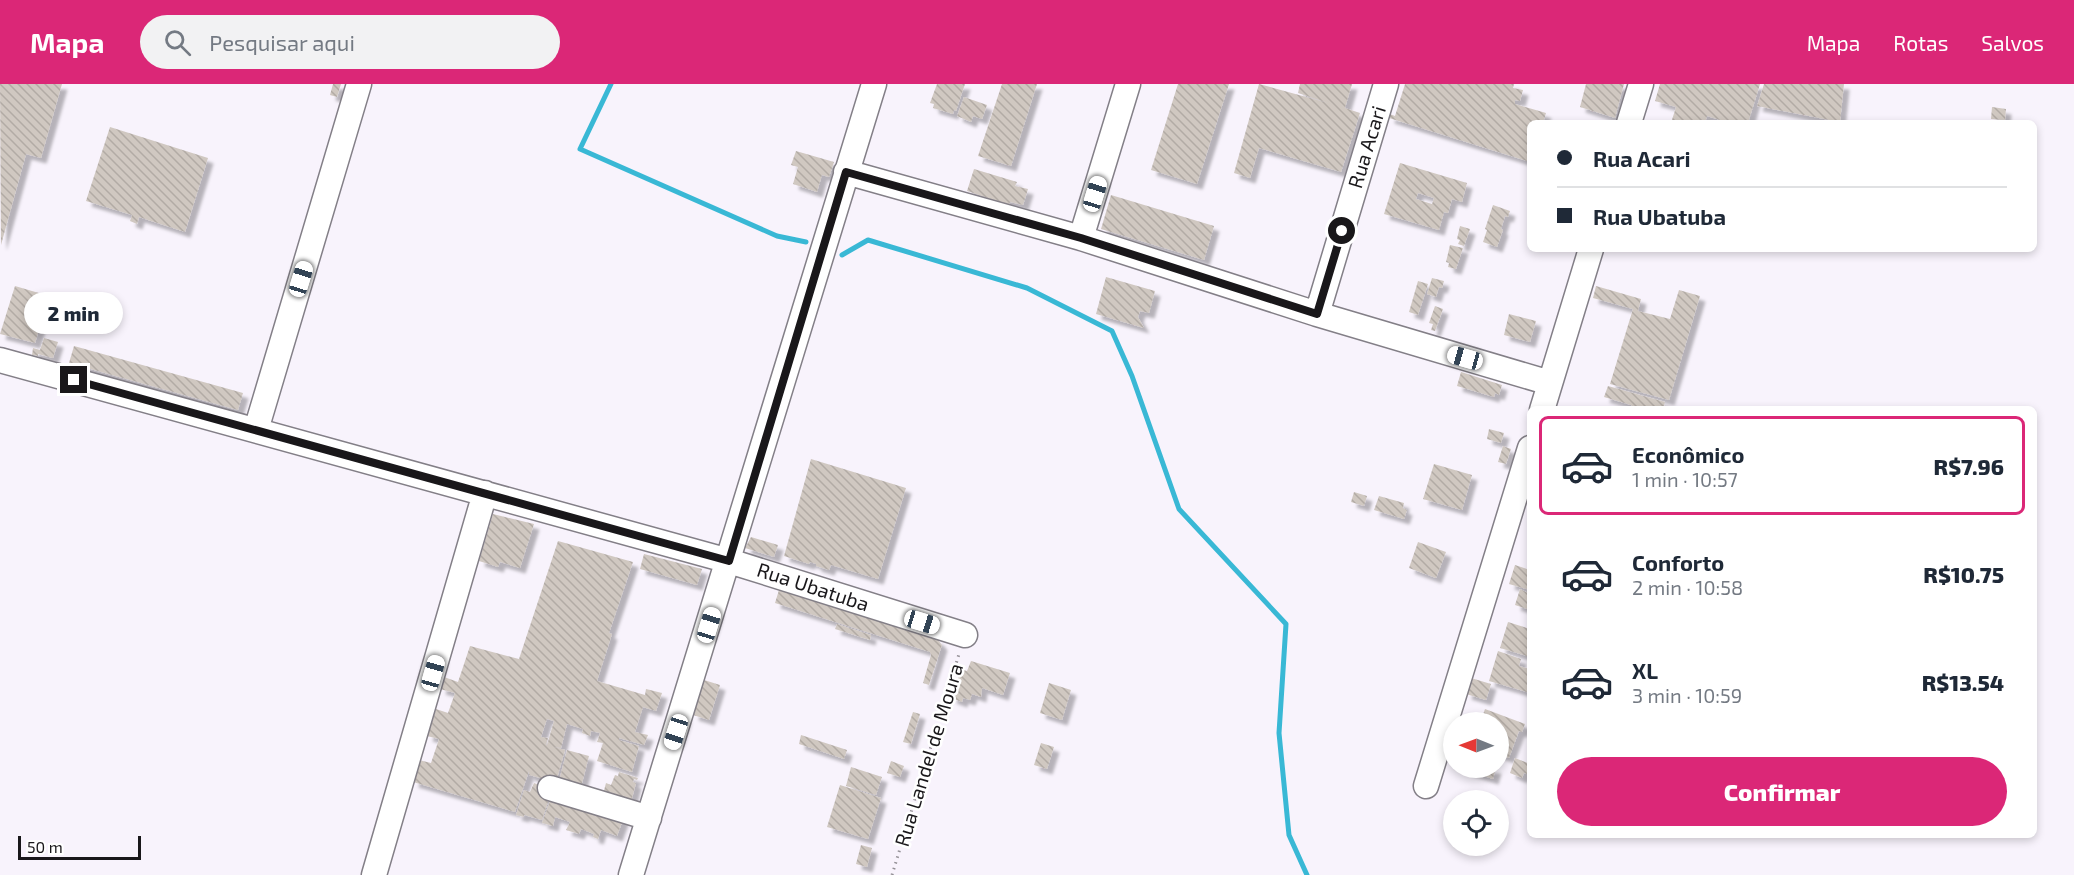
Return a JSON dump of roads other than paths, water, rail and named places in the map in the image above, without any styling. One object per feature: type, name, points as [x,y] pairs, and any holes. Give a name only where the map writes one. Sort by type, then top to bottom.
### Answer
[{"type":"street","points":[[256,430],[359,84]]},
{"type":"street","points":[[631,875],[874,84]]},
{"type":"street","points":[[1081,238],[1128,84]]},
{"type":"street","name":"Rua Acari","points":[[1317,314],[1386,84]]},
{"type":"street","points":[[1630,120],[1641,84]]},
{"type":"street","points":[[846,172],[1081,238],[1317,314],[1550,383]]},
{"type":"street","points":[[1543,406],[1590,252]]},
{"type":"street","name":"Rua Ubatuba","points":[[2,367],[256,430],[485,493],[729,561],[965,635]]},
{"type":"street","points":[[1426,786],[1527,458]]},
{"type":"street","points":[[374,875],[485,493]]},
{"type":"street","points":[[550,788],[649,818]]},
{"type":"waterway","points":[[611,84],[580,149],[777,236],[806,242]]},
{"type":"waterway","points":[[842,255],[868,240],[1027,288],[1112,331],[1132,376],[1179,509],[1286,624],[1279,733],[1289,835],[1307,875]]}]
